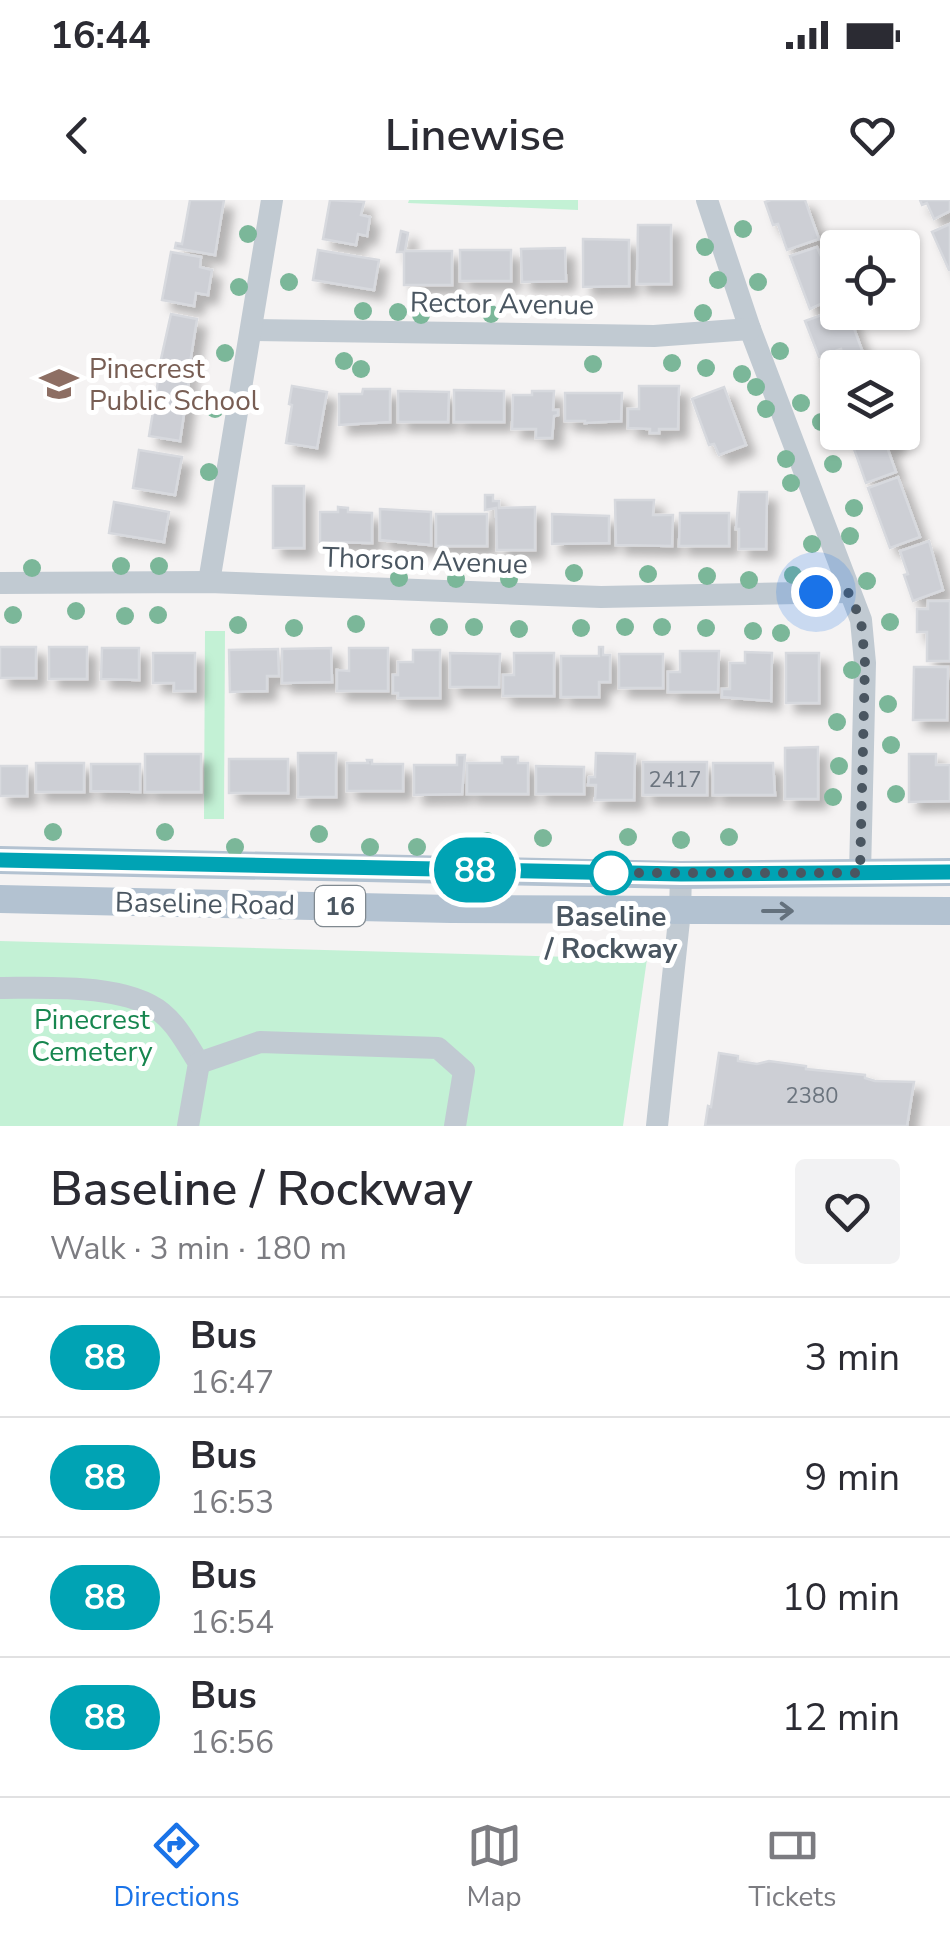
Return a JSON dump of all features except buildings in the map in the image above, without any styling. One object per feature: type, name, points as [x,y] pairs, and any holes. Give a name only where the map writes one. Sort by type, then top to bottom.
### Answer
[{"type":"main road","name":"Baseline Road","points":[[0,860],[681,874],[950,872]]},
{"type":"main road","name":"Baseline Road","points":[[0,899],[680,912],[950,911]]},
{"type":"street","points":[[209,582],[272,200]]},
{"type":"street","points":[[707,200],[750,330],[861,620],[865,663],[860,873]]},
{"type":"street","name":"Rector Avenue","points":[[253,330],[654,336],[750,330]]},
{"type":"street","name":"Thorson Avenue","points":[[0,583],[209,582],[601,597],[848,592]]},
{"type":"street","points":[[657,1126],[681,874]]},
{"type":"street","points":[[0,988],[71,988],[125,996],[160,1010],[199,1064],[188,1126]]},
{"type":"street","points":[[199,1064],[260,1042],[438,1048],[464,1070],[455,1126]]},
{"type":"green space","points":[[578,200],[578,210],[408,203]]},
{"type":"green space","points":[[205,631],[225,631],[224,819],[204,819]]},
{"type":"green space","name":"Pinecrest Cemetery","points":[[0,941],[647,959],[623,1126],[0,1126]]},
{"type":"bus line","name":"88","points":[[0,860],[681,874],[950,872]]},
{"type":"place","name":"Pinecrest Public School","points":[[59,384]]},
{"type":"place","name":"Baseline / Rockway","points":[[611,873]]},
{"type":"route","points":[[611,873],[607,873],[681,874],[860,873],[865,663],[861,620],[848,592],[816,592]]}]
